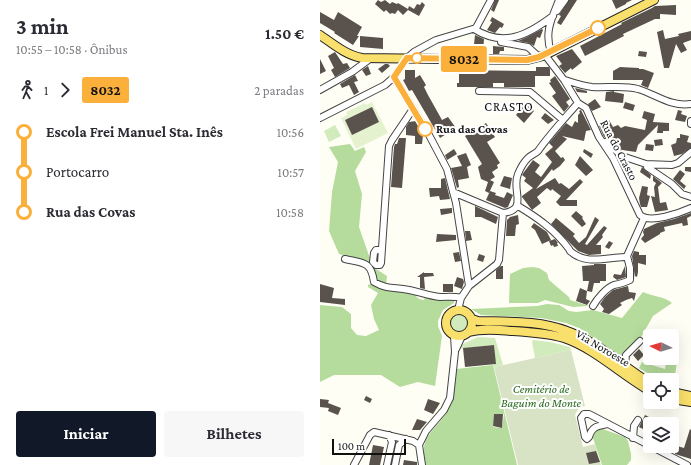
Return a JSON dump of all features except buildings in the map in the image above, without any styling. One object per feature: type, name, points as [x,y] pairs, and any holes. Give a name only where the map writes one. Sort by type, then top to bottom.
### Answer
[{"type":"main road","points":[[320,35],[353,56],[371,58],[527,60],[545,55],[654,0]]},
{"type":"main road","points":[[460,306],[472,319],[472,324],[462,335],[447,330],[445,322],[449,314],[460,306]]},
{"type":"main road","name":"Via Noroeste","points":[[472,319],[478,321],[528,323],[566,330],[596,346],[643,378]]},
{"type":"main road","name":"Via Noroeste","points":[[462,335],[481,330],[547,334],[565,339],[594,354],[643,386]]},
{"type":"main road","points":[[679,393],[691,396]]},
{"type":"main road","points":[[679,400],[691,402]]},
{"type":"street","points":[[320,118],[385,85],[394,77],[407,58],[414,52],[436,40],[474,29],[478,26],[491,0]]},
{"type":"street","points":[[474,29],[489,39],[520,44],[545,55],[548,30],[559,0]]},
{"type":"street","points":[[483,35],[506,39],[516,38],[541,25],[554,15],[565,0]]},
{"type":"street","name":"Rua do Crasto","points":[[545,55],[564,80],[578,103],[586,108],[599,137],[613,158],[636,207],[644,218]]},
{"type":"street","points":[[320,90],[352,72],[371,58]]},
{"type":"street","points":[[394,77],[445,164],[453,192],[469,286]]},
{"type":"street","points":[[564,80],[591,87],[636,89],[653,94],[671,103],[681,105],[691,104]]},
{"type":"street","points":[[479,91],[530,92],[563,120]]},
{"type":"street","points":[[518,206],[515,188],[517,174],[527,159],[537,152],[578,103]]},
{"type":"street","points":[[381,250],[390,146],[392,140],[413,108]]},
{"type":"street","points":[[599,137],[622,156],[646,164],[672,166],[691,152]]},
{"type":"street","points":[[646,164],[647,167],[686,196],[691,197]]},
{"type":"street","points":[[453,192],[503,213],[511,212],[518,206]]},
{"type":"street","points":[[518,206],[543,222],[558,234],[570,251],[579,258],[592,260],[627,256]]},
{"type":"street","points":[[593,306],[609,288],[630,280],[630,268],[627,256],[644,218],[665,216],[691,208]]},
{"type":"street","points":[[460,306],[469,286],[497,264],[499,260],[503,213]]},
{"type":"street","points":[[345,259],[364,263],[372,270],[374,282],[382,286],[410,290],[440,297],[456,296],[460,306]]},
{"type":"street","points":[[422,465],[419,446],[426,431],[444,410],[450,398],[455,352],[462,335]]},
{"type":"street","points":[[625,366],[626,355],[640,341]]},
{"type":"street","points":[[608,424],[594,428],[587,439],[585,437],[581,418],[587,413],[687,465]]},
{"type":"street","points":[[633,438],[634,426],[638,420]]},
{"type":"street","points":[[354,465],[370,435],[374,432],[413,441],[419,446]]},
{"type":"street","points":[[387,465],[392,442],[388,435]]},
{"type":"street","points":[[396,465],[399,445],[406,439]]},
{"type":"green space","points":[[372,102],[388,133],[356,149],[341,118],[347,115],[346,112],[365,103],[366,105]]},
{"type":"green space","points":[[335,125],[341,136],[329,142],[324,131]]},
{"type":"green space","points":[[350,144],[355,151],[364,147],[366,152],[355,171],[362,194],[359,227],[373,267],[387,276],[386,285],[377,282],[366,262],[339,254],[329,231],[332,192],[338,162],[329,147]]},
{"type":"green space","points":[[523,268],[539,268],[547,273],[549,280],[569,297],[570,300],[589,306],[573,307],[545,300],[538,303],[509,303],[510,274]]},
{"type":"green space","points":[[370,284],[414,293],[422,300],[424,300],[425,296],[455,299],[454,303],[443,310],[438,321],[438,326],[442,336],[435,386],[418,382],[400,387],[381,375],[334,375],[320,382],[320,305],[342,307],[351,314],[351,328],[357,335],[366,336],[379,330],[374,319],[371,305],[378,293],[368,287]]},
{"type":"green space","points":[[643,292],[666,299],[672,303],[653,316],[646,329],[643,329],[643,334],[639,341],[623,358],[579,328],[566,323],[541,318],[481,315],[471,309],[537,306],[547,304],[559,305],[569,311],[576,312],[593,310],[622,318]]},
{"type":"green space","points":[[455,313],[463,313],[469,319],[469,327],[463,333],[455,333],[449,327],[449,319]]},
{"type":"green space","points":[[478,337],[495,338],[503,365],[494,367],[493,365],[495,364],[493,345],[458,349],[461,345]]},
{"type":"green space","points":[[533,340],[570,347],[571,350],[535,358],[532,342]]},
{"type":"green space","name":"Cemitério de Baguim do Monte","points":[[571,350],[585,406],[579,407],[575,415],[583,447],[595,444],[601,465],[518,465],[494,367]]},
{"type":"green space","points":[[642,362],[643,365],[652,365],[665,369],[666,365],[676,365],[675,373],[647,373],[639,368]]},
{"type":"green space","points":[[493,365],[517,465],[425,465],[424,446],[430,433],[449,408],[454,393],[456,369]],"holes":[[[494,414],[504,414],[502,428],[493,427]]]},
{"type":"green space","points":[[600,428],[625,437],[628,441],[631,460],[627,465],[602,465],[592,435]]},
{"type":"bus line","name":"8032","points":[[425,129],[394,77],[407,58],[527,60],[539,57],[598,28]]},
{"type":"place","name":"Rua das Covas","points":[[425,129]]},
{"type":"district","name":"CRASTO","points":[[509,106]]}]
